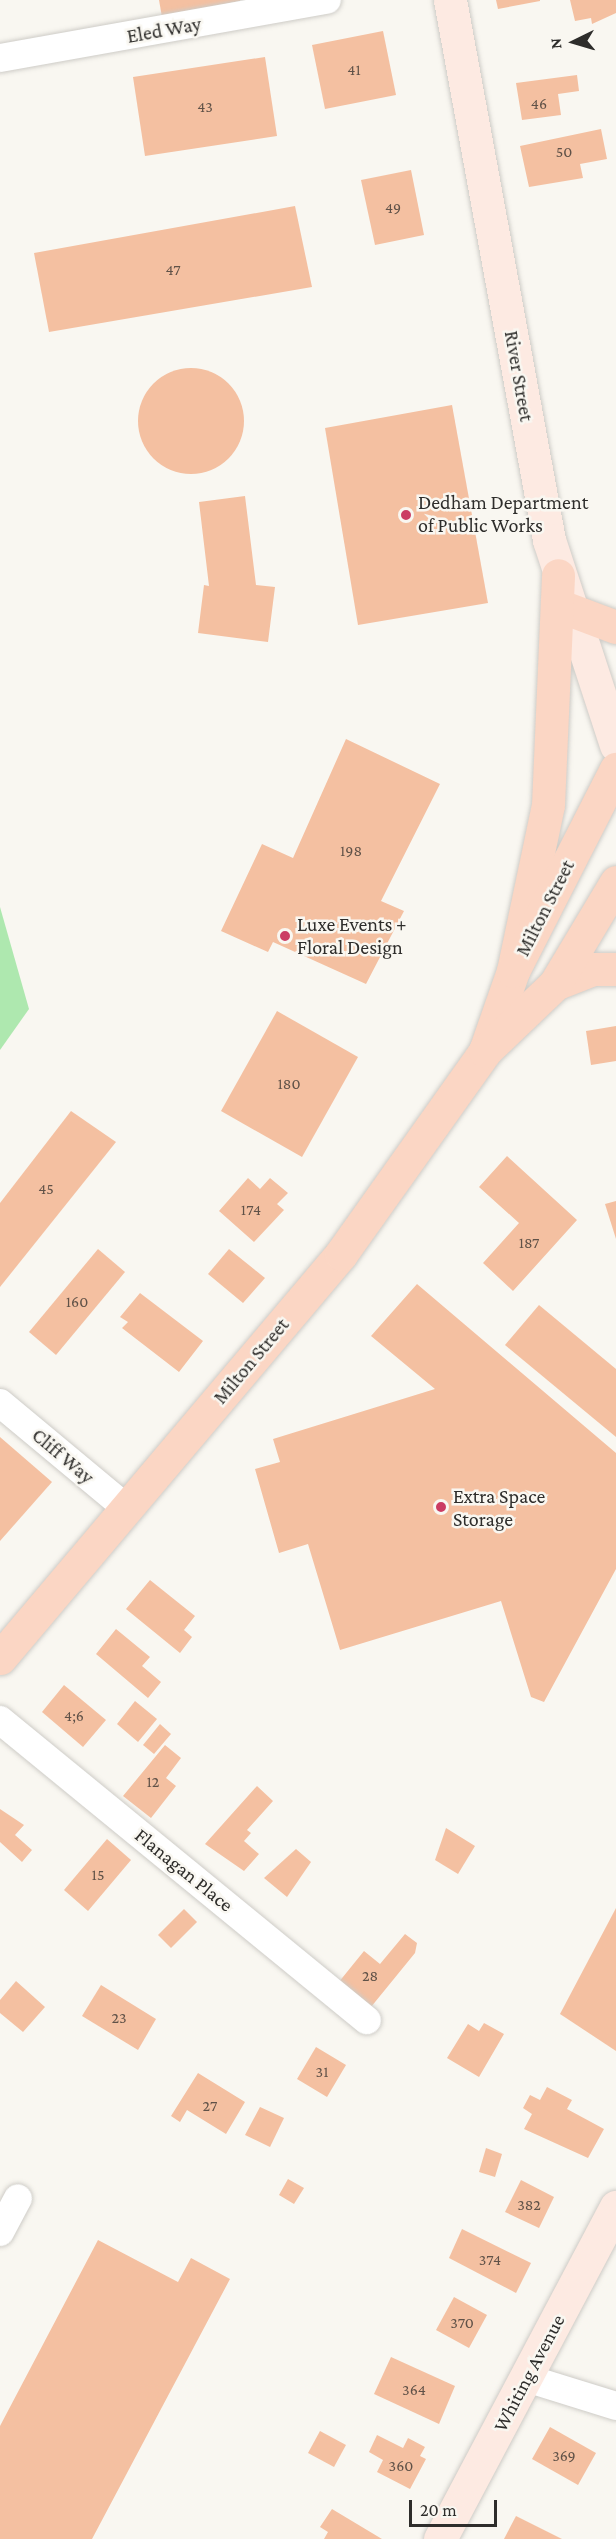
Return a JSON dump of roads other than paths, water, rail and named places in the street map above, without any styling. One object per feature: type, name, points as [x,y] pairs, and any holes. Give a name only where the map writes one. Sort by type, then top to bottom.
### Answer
[{"type":"main road","points":[[513,971],[548,805],[558,575]]},
{"type":"main road","points":[[568,609],[616,627]]},
{"type":"main road","name":"Milton Street","points":[[485,1051],[513,971],[616,769]]},
{"type":"main road","name":"Milton Street","points":[[0,1658],[341,1254],[485,1051],[555,984],[616,882]]},
{"type":"main road","points":[[555,984],[593,969],[616,969]]},
{"type":"street","name":"Eled Way","points":[[0,58],[327,0]]},
{"type":"street","name":"River Street","points":[[450,0],[558,575],[616,745]]},
{"type":"street","name":"Cliff Way","points":[[0,1404],[127,1509]]},
{"type":"street","name":"Flanagan Place","points":[[0,1720],[367,2020]]},
{"type":"street","points":[[0,2232],[18,2198]]},
{"type":"street","name":"Whiting Avenue","points":[[440,2539],[616,2208]]},
{"type":"street","points":[[526,2378],[616,2406]]},
{"type":"place","name":"Dedham Department of Public Works","points":[[406,515]]},
{"type":"place","name":"Luxe Events + Floral Design","points":[[285,936]]},
{"type":"place","name":"Extra Space Storage","points":[[441,1507]]}]
